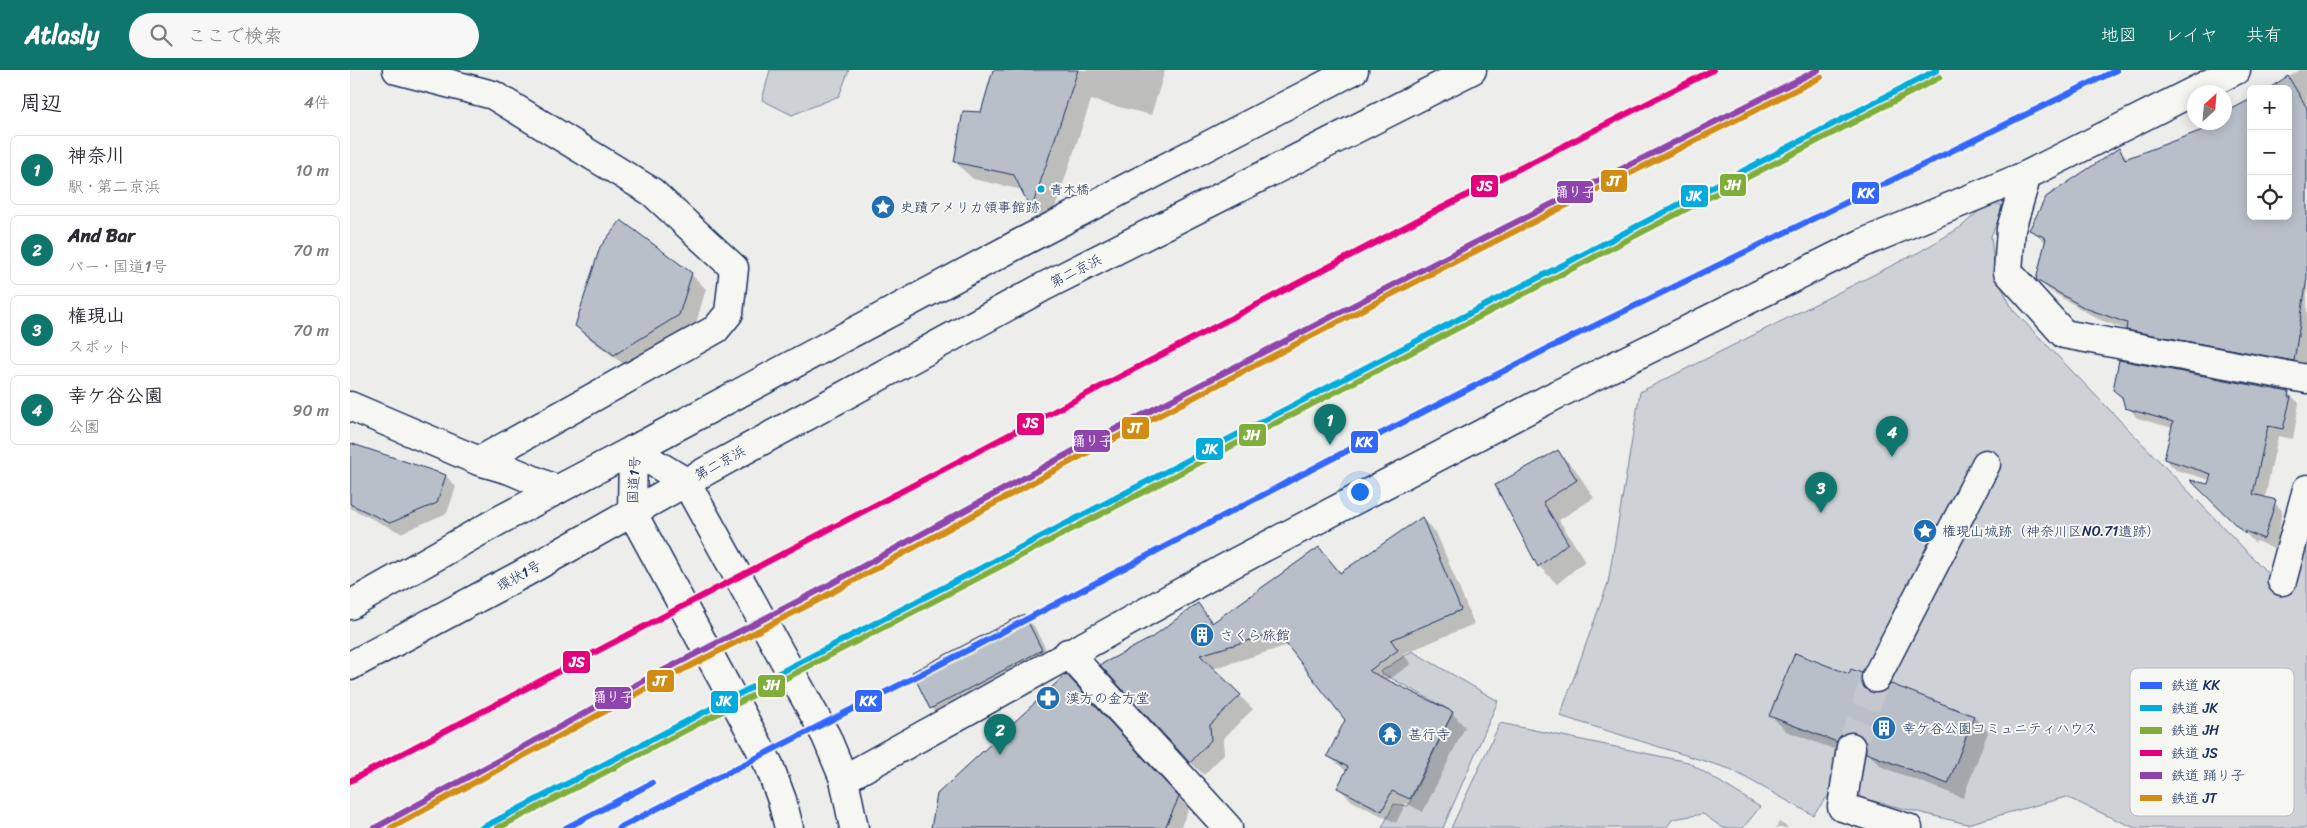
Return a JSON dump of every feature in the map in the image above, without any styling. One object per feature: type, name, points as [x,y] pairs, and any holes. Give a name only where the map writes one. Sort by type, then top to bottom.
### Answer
[{"type":"main road","points":[[397,70],[493,95],[652,192],[734,268],[729,314],[716,329],[479,461]]},
{"type":"main road","points":[[350,605],[557,490],[1020,243],[1354,70]]},
{"type":"main road","name":"第二京浜","points":[[686,482],[1045,286],[1472,70]]},
{"type":"main road","points":[[844,779],[1236,562],[1597,374],[1863,244],[2027,175],[2236,70]]},
{"type":"main road","points":[[2027,175],[2011,229],[2008,272],[2064,334],[2307,379]]},
{"type":"main road","points":[[350,406],[479,461],[510,470],[557,490]]},
{"type":"main road","name":"国道1号","points":[[633,450],[686,482]]},
{"type":"main road","name":"国道1号","points":[[633,450],[632,512],[769,765],[782,800],[788,828]]},
{"type":"main road","points":[[1876,678],[1986,464]]},
{"type":"main road","points":[[686,482],[826,736],[844,779],[854,828]]},
{"type":"main road","name":"環状1号","points":[[350,666],[526,572],[686,482]]},
{"type":"main road","points":[[2282,580],[2307,489]]},
{"type":"main road","points":[[1068,654],[1228,828]]},
{"type":"main road","points":[[1851,747],[1842,807],[1908,828]]},
{"type":"shaded area","points":[[770,70],[849,70],[839,96],[792,115],[762,100]]},
{"type":"shaded area","points":[[1991,200],[2004,207],[1991,236],[1995,274],[2013,310],[2285,591],[2307,521],[2307,828],[2135,828],[2066,797],[1967,824],[1832,791],[1813,815],[1730,769],[1560,716],[1608,583],[1640,392],[1921,251],[1961,227]]},
{"type":"shaded area","points":[[1412,651],[1498,701],[1443,828],[1382,828],[1394,804],[1408,806],[1453,712],[1380,672]]},
{"type":"shaded area","points":[[1500,723],[1688,762],[1760,807],[1743,828],[1723,828],[1703,814],[1673,819],[1666,828],[1451,828]]},
{"type":"building","points":[[993,70],[1078,70],[1031,210],[1014,175],[954,162],[963,111],[981,112]]},
{"type":"building","points":[[2288,76],[2307,108],[2307,278],[2294,361],[2126,330],[2127,323],[2085,308],[2036,280],[2046,238],[2029,230],[2046,197],[2119,148],[2125,159],[2203,130],[2232,130],[2232,109],[2247,101],[2247,220],[2292,220],[2292,85],[2274,85]]},
{"type":"building","points":[[621,220],[692,273],[679,315],[614,355],[575,326],[600,247]]},
{"type":"building","points":[[2119,360],[2289,392],[2288,397],[2291,397],[2283,429],[2268,426],[2253,494],[2276,500],[2264,539],[2245,531],[2245,534],[2190,480],[2208,484],[2211,474],[2164,459],[2173,422],[2125,408],[2122,397],[2113,390]]},
{"type":"building","points":[[350,443],[446,475],[437,503],[390,523],[350,504]]},
{"type":"building","points":[[1558,450],[1577,480],[1543,502],[1568,543],[1538,567],[1495,485]]},
{"type":"building","points":[[1422,517],[1461,610],[1391,640],[1398,650],[1369,671],[1453,712],[1410,799],[1392,791],[1382,811],[1337,788],[1348,767],[1327,756],[1345,720],[1277,632],[1200,655],[1241,695],[1210,725],[1211,740],[1190,763],[1100,665],[1151,638],[1198,603],[1212,623],[1319,547],[1340,573]]},
{"type":"building","points":[[1024,614],[1042,650],[930,709],[912,672]]},
{"type":"building","name":"幸ケ谷公園コミュニティハウス","points":[[1795,653],[1849,674],[1851,669],[1862,673],[1863,686],[1869,692],[1877,694],[1884,691],[1891,684],[1974,716],[1948,784],[1866,753],[1865,741],[1861,735],[1854,732],[1845,733],[1837,742],[1769,716]]},
{"type":"building","points":[[1066,674],[1179,797],[1165,828],[931,828],[937,794]]},
{"type":"tunnel","points":[[1851,747],[1876,678]]},
{"type":"rail line","name":"JS","points":[[350,781],[1420,219],[1713,70]]},
{"type":"rail line","name":"踊り子","points":[[375,828],[649,678],[816,592],[1075,450],[1441,260],[1818,70]]},
{"type":"rail line","name":"JK","points":[[482,828],[1937,70]]},
{"type":"rail line","name":"KK","points":[[619,828],[972,648],[1337,456],[1545,350],[2117,70]]},
{"type":"rail line","name":"JT","points":[[391,828],[653,685],[820,599],[1079,457],[1444,267],[1821,77]]},
{"type":"rail line","name":"JH","points":[[498,828],[1940,77]]},
{"type":"rail line","name":"KK","points":[[566,828],[652,783]]},
{"type":"place","name":"青木橋","points":[[1041,189]]},
{"type":"place","name":"史蹟アメリカ領事館跡","points":[[883,207]]},
{"type":"place","name":"神奈川","points":[[1330,445]]},
{"type":"place","name":"幸ケ谷公園","points":[[1892,457]]},
{"type":"place","name":"権現山","points":[[1821,513]]},
{"type":"place","name":"権現山城跡（神奈川区NO.71遺跡）","points":[[1925,531]]},
{"type":"place","name":"さくら旅館","points":[[1202,635]]},
{"type":"place","name":"漢方の金方堂","points":[[1048,698]]},
{"type":"place","name":"幸ケ谷公園コミュニティハウス","points":[[1884,728]]},
{"type":"place","name":"甚行寺","points":[[1390,734]]},
{"type":"place","name":"And Bar","points":[[1000,755]]}]
